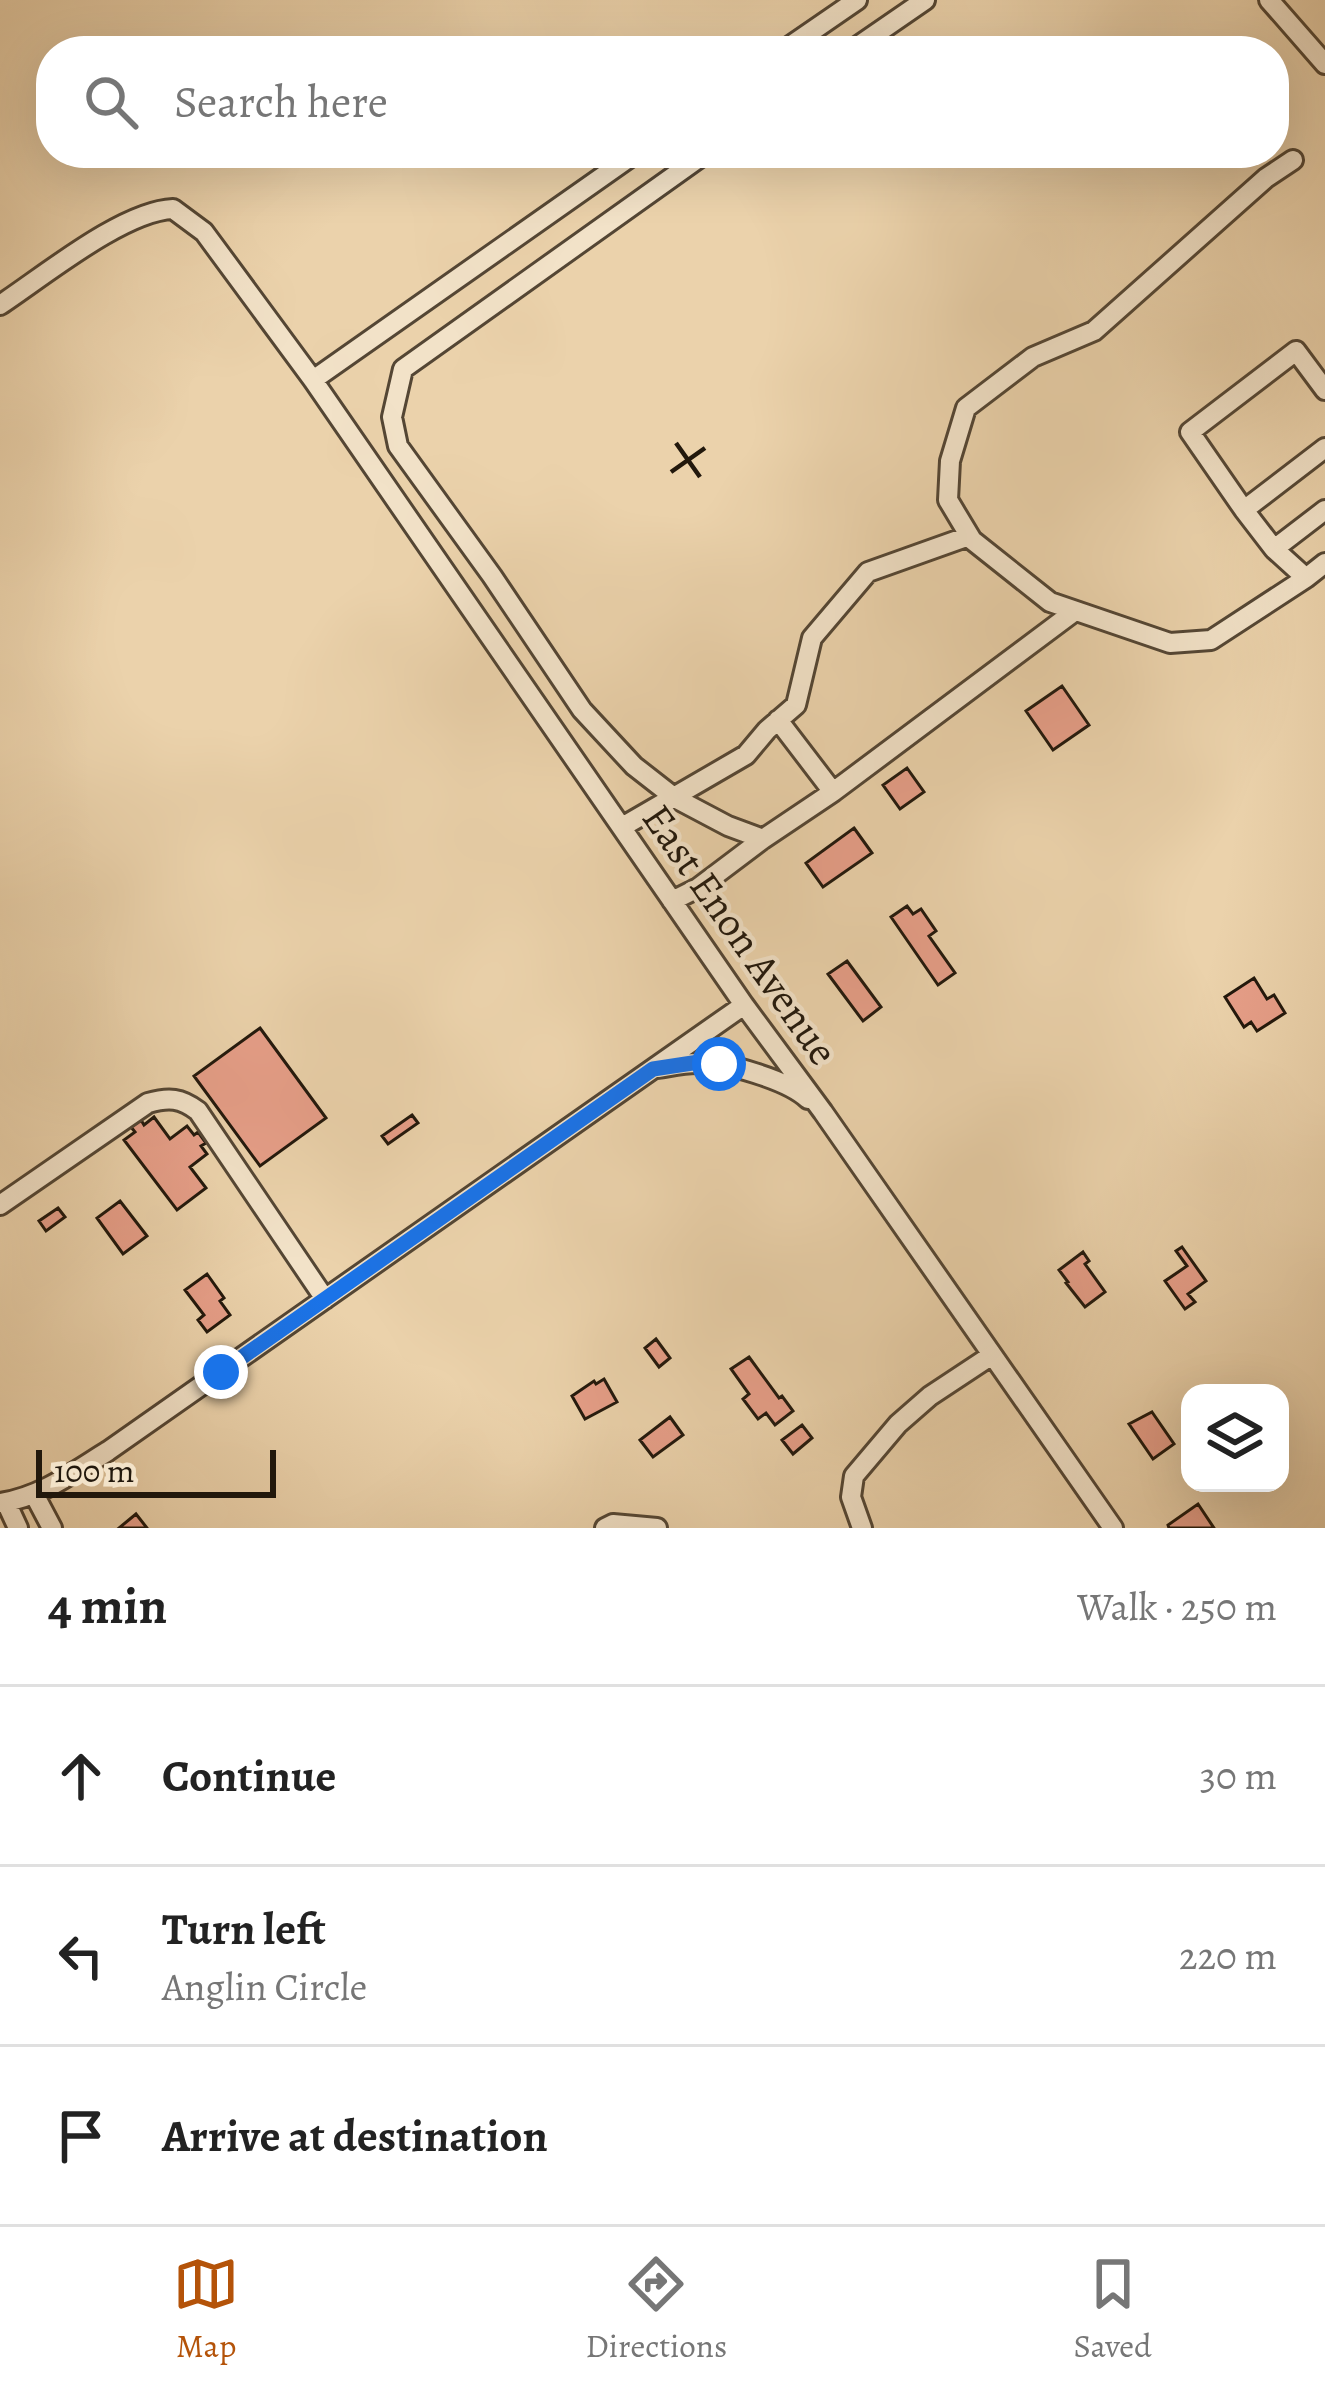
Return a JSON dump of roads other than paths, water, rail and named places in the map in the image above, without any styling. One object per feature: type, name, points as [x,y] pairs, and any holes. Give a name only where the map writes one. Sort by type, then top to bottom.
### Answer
[{"type":"street","points":[[804,36],[856,0]]},
{"type":"street","points":[[873,36],[925,0]]},
{"type":"street","points":[[1269,0],[1325,64]]},
{"type":"street","points":[[1289,163],[1293,160]]},
{"type":"street","points":[[314,380],[615,168]]},
{"type":"street","points":[[685,168],[403,369],[392,417],[398,446],[582,710],[634,766],[675,798],[764,839]]},
{"type":"street","points":[[1281,168],[1094,331],[1033,357],[966,408],[950,461],[948,500],[969,536],[1050,602],[1170,643],[1211,640],[1325,563]]},
{"type":"street","name":"East Enon Avenue","points":[[0,305],[98,239],[148,212],[173,208],[205,232],[314,380],[744,1005],[1113,1528]]},
{"type":"street","points":[[1306,578],[1274,549],[1190,431],[1296,351],[1325,390]]},
{"type":"street","points":[[1244,510],[1325,448]]},
{"type":"street","points":[[1274,549],[1325,510]]},
{"type":"street","points":[[622,827],[746,755],[796,705],[812,638],[868,572],[969,536]]},
{"type":"street","points":[[672,901],[698,888],[833,792],[1075,610]]},
{"type":"street","points":[[778,720],[833,792]]},
{"type":"street","points":[[18,1528],[3,1502],[34,1494],[108,1451],[744,1005]]},
{"type":"street","points":[[653,1069],[719,1064],[801,1092],[823,1112]]},
{"type":"street","points":[[0,1204],[148,1103],[177,1099],[198,1112],[325,1299]]},
{"type":"street","points":[[862,1528],[851,1497],[854,1476],[929,1396],[992,1354]]},
{"type":"street","points":[[34,1494],[52,1528]]},
{"type":"street","points":[[605,1528],[613,1524],[657,1528]]}]
